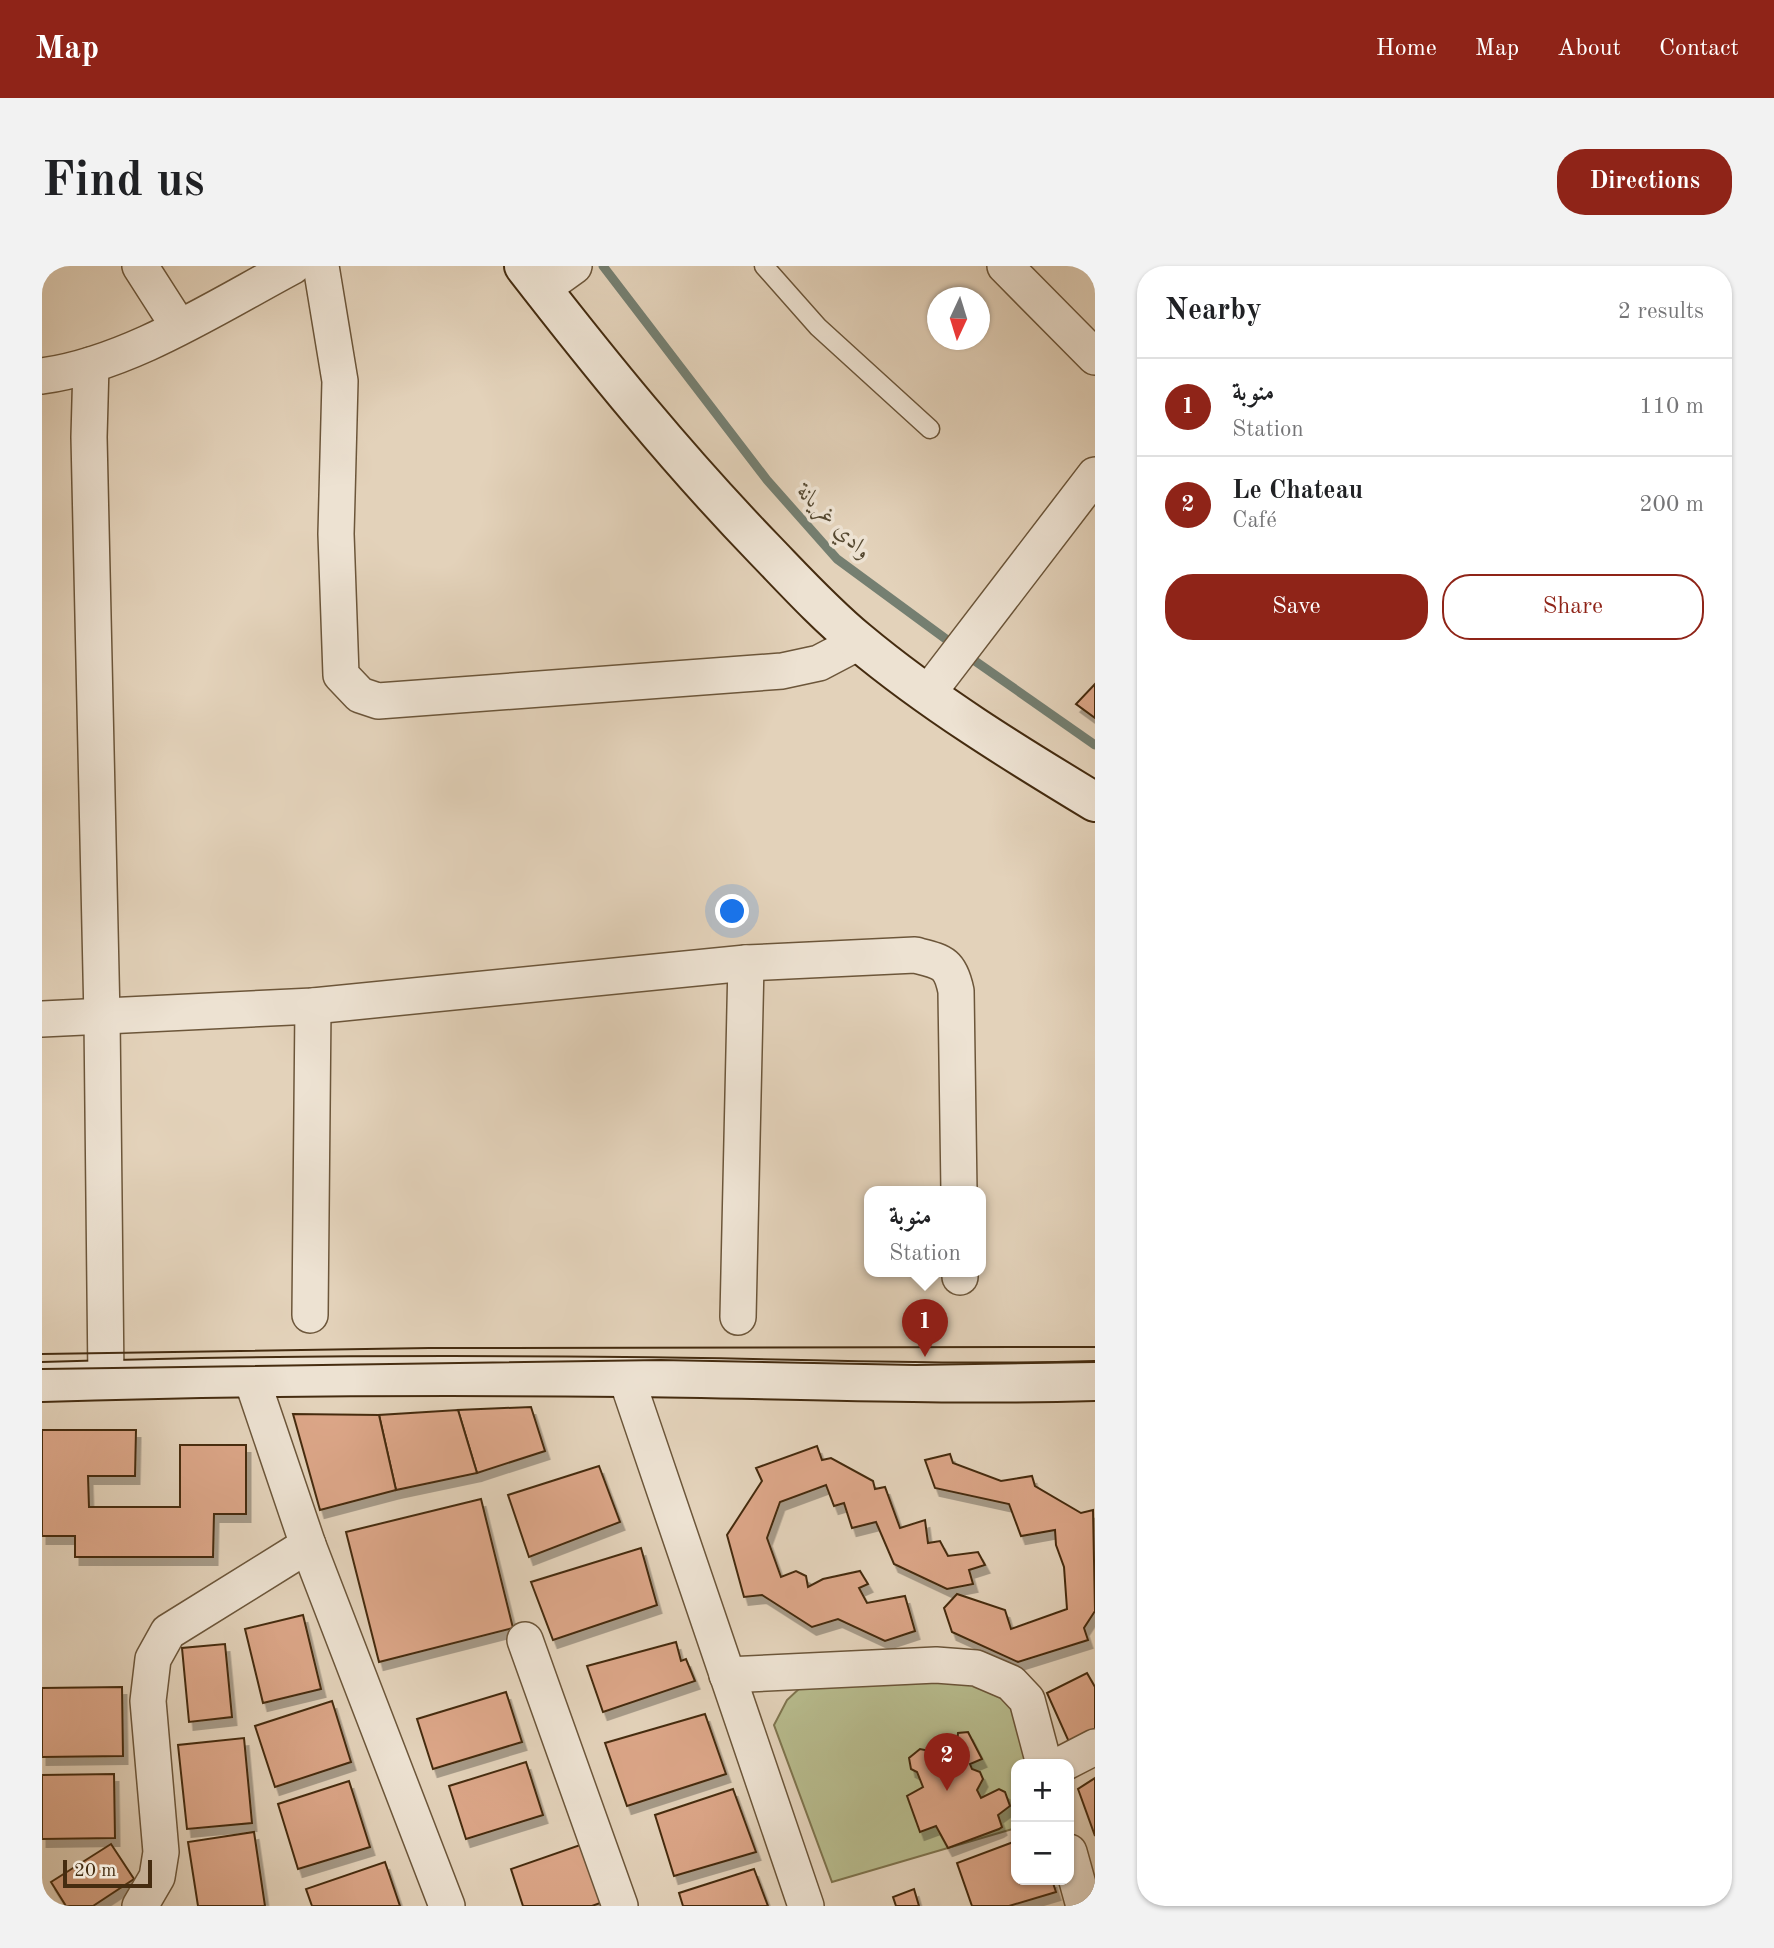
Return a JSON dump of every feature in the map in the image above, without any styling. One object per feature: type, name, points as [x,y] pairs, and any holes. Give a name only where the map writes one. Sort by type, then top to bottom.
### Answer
[{"type":"main road","points":[[533,278],[662,440],[811,597],[859,642],[1018,756],[1095,802]]},
{"type":"main road","points":[[42,1382],[251,1377],[626,1377],[850,1382],[1095,1381]]},
{"type":"street","points":[[140,266],[179,327]]},
{"type":"street","points":[[42,376],[91,365],[179,327],[293,266]]},
{"type":"street","points":[[321,266],[340,381],[336,534],[341,675],[360,695],[378,701],[782,671],[819,663],[859,642]]},
{"type":"street","points":[[533,278],[574,266]]},
{"type":"street","points":[[1004,266],[1095,357]]},
{"type":"street","points":[[91,365],[89,450],[102,1018],[106,1380]]},
{"type":"street","points":[[928,693],[1095,475]]},
{"type":"street","points":[[42,1019],[313,1006],[746,963],[915,955],[942,962],[953,973],[956,991],[959,1186]]},
{"type":"street","points":[[738,1317],[746,963]]},
{"type":"street","points":[[310,1315],[313,1006]]},
{"type":"street","points":[[251,1377],[308,1545],[447,1906]]},
{"type":"street","points":[[626,1377],[806,1906]]},
{"type":"street","points":[[140,1906],[157,1877],[161,1852],[148,1702],[153,1659],[168,1632],[308,1545]]},
{"type":"street","points":[[525,1640],[620,1906]]},
{"type":"street","points":[[727,1675],[936,1665],[976,1668],[1011,1682],[1027,1700],[1043,1759]]},
{"type":"street","points":[[1072,1759],[1095,1747]]},
{"type":"street","points":[[1074,1870],[1084,1906]]},
{"type":"lane","points":[[764,266],[818,327],[930,429]]},
{"type":"green space","points":[[974,1677],[1019,1710],[1031,1759],[1011,1759],[1011,1829],[832,1882],[774,1725],[787,1700],[801,1687]]},
{"type":"building","points":[[1095,684],[1095,718],[1076,704]]},
{"type":"building","points":[[531,1407],[545,1451],[477,1473],[458,1410]]},
{"type":"building","points":[[458,1410],[477,1473],[396,1490],[379,1415]]},
{"type":"building","points":[[293,1414],[379,1415],[396,1490],[320,1510]]},
{"type":"building","points":[[42,1430],[136,1430],[135,1476],[88,1476],[89,1507],[180,1507],[180,1445],[246,1445],[246,1514],[214,1514],[213,1557],[75,1557],[75,1536],[42,1536]]},
{"type":"building","points":[[817,1446],[822,1460],[831,1458],[873,1481],[875,1489],[885,1487],[900,1528],[925,1520],[928,1543],[940,1541],[948,1556],[978,1552],[985,1565],[969,1570],[973,1584],[947,1589],[894,1564],[876,1522],[852,1528],[844,1503],[834,1506],[826,1485],[780,1502],[767,1538],[781,1577],[796,1571],[806,1576],[808,1587],[823,1579],[860,1571],[868,1584],[859,1588],[867,1603],[905,1596],[915,1631],[885,1641],[838,1619],[812,1627],[762,1595],[744,1597],[727,1535],[762,1481],[756,1468]]},
{"type":"building","points":[[950,1454],[953,1463],[1001,1481],[1032,1476],[1035,1486],[1081,1513],[1093,1510],[1095,1611],[1084,1628],[1088,1640],[1018,1662],[952,1632],[944,1608],[957,1594],[1005,1610],[1011,1629],[1067,1609],[1064,1567],[1056,1545],[1055,1530],[1021,1536],[1009,1504],[935,1488],[925,1460]]},
{"type":"building","points":[[599,1466],[620,1522],[529,1557],[508,1495]]},
{"type":"building","points":[[481,1499],[513,1628],[379,1662],[346,1532]]},
{"type":"building","points":[[641,1548],[657,1605],[553,1640],[531,1582]]},
{"type":"building","points":[[303,1615],[321,1689],[263,1703],[245,1629]]},
{"type":"building","points":[[676,1642],[681,1661],[686,1659],[695,1681],[603,1712],[587,1666]]},
{"type":"building","points":[[225,1644],[232,1717],[189,1722],[182,1648]]},
{"type":"building","points":[[1087,1673],[1095,1687],[1095,1729],[1069,1742],[1047,1693]]},
{"type":"building","points":[[122,1687],[123,1756],[42,1757],[42,1688]]},
{"type":"building","points":[[506,1692],[522,1742],[433,1769],[417,1719]]},
{"type":"building","points":[[332,1701],[351,1762],[275,1787],[255,1726]]},
{"type":"building","points":[[705,1714],[726,1774],[627,1806],[605,1743]]},
{"type":"building","points":[[968,1732],[982,1759],[970,1764],[972,1769],[980,1772],[983,1779],[977,1790],[981,1798],[999,1789],[1005,1792],[1010,1806],[998,1815],[1002,1827],[948,1848],[936,1826],[920,1832],[907,1796],[923,1787],[917,1772],[911,1769],[909,1758],[920,1749],[935,1752],[957,1744],[958,1733]]},
{"type":"building","points":[[244,1738],[252,1823],[187,1829],[178,1745]]},
{"type":"building","points":[[526,1762],[543,1815],[466,1839],[449,1786]]},
{"type":"building","points":[[114,1774],[115,1838],[42,1839],[42,1775]]},
{"type":"building","points":[[1095,1778],[1095,1836],[1078,1789]]},
{"type":"building","points":[[349,1781],[370,1847],[298,1869],[278,1804]]},
{"type":"building","points":[[733,1789],[756,1852],[674,1876],[655,1815]]},
{"type":"building","points":[[254,1832],[265,1906],[198,1906],[188,1842]]},
{"type":"building","points":[[1011,1843],[1011,1885],[1054,1885],[1056,1892],[1009,1906],[972,1906],[957,1863]]},
{"type":"building","points":[[111,1844],[134,1879],[93,1906],[66,1906],[51,1882]]},
{"type":"building","points":[[583,1844],[603,1902],[592,1906],[523,1906],[511,1869]]},
{"type":"building","points":[[385,1862],[400,1906],[312,1906],[306,1889]]},
{"type":"building","points":[[754,1869],[768,1906],[683,1906],[679,1893]]},
{"type":"building","points":[[914,1889],[919,1906],[896,1906],[893,1897]]},
{"type":"waterway","name":"وادي غريانة","points":[[603,266],[767,480],[837,559],[954,645]]},
{"type":"waterway","name":"وادي غريانة","points":[[965,654],[1095,745]]},
{"type":"tram line","points":[[42,1354],[429,1348],[1095,1347]]},
{"type":"tram line","points":[[42,1369],[661,1360],[916,1365],[1095,1362]]},
{"type":"place","name":"منوبة","points":[[925,1357]]},
{"type":"place","name":"Le Chateau","points":[[947,1791]]}]
